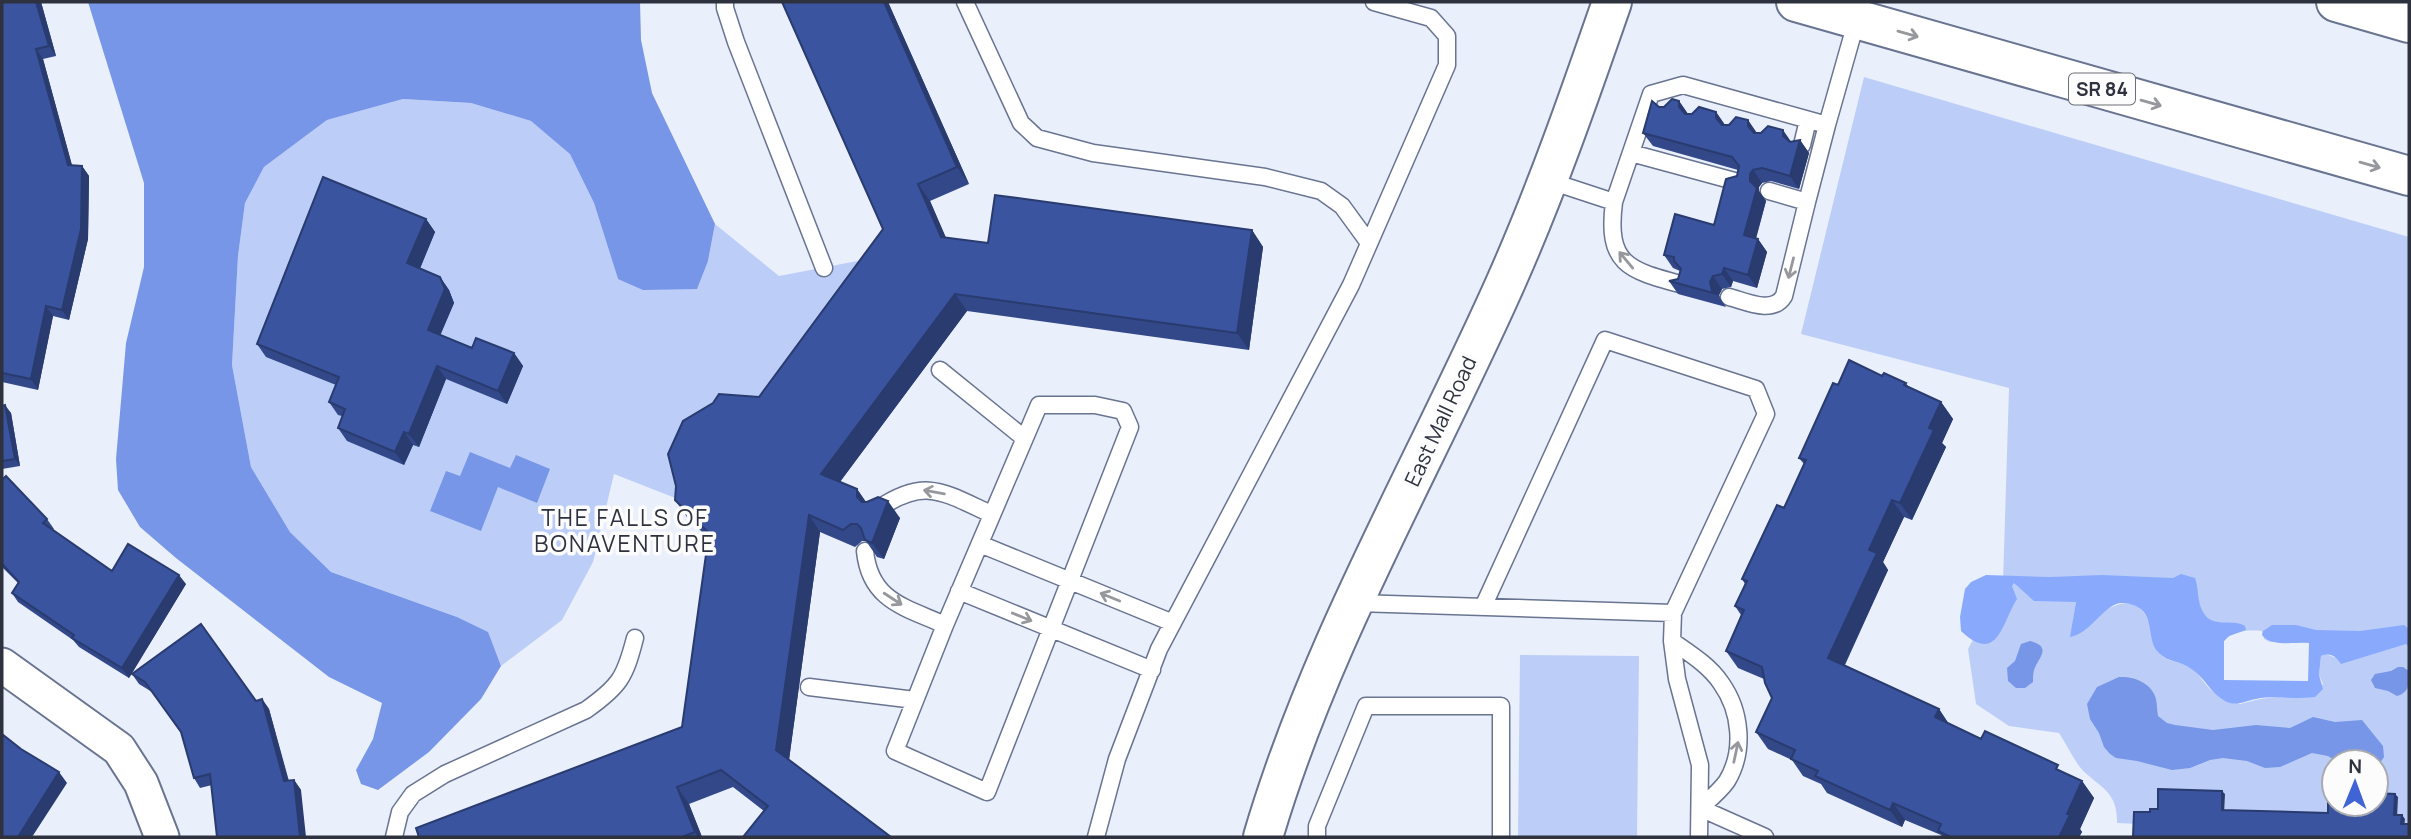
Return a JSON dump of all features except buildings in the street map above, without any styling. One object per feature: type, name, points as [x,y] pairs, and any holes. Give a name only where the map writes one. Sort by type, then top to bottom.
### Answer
[{"type":"main road","name":"East Mall Road","points":[[1263,837],[1280,780],[1330,652],[1506,284],[1572,119],[1612,2]]},
{"type":"main road","name":"SR 84","points":[[1796,2],[2409,176]]},
{"type":"main road","points":[[2336,2],[2409,23]]},
{"type":"street","points":[[2,665],[119,749],[141,783],[163,837]]},
{"type":"lane","points":[[725,2],[736,42],[824,268]]},
{"type":"lane","points":[[965,2],[1021,124],[1037,138],[1093,153],[1265,177],[1321,191],[1342,206],[1369,243]]},
{"type":"lane","points":[[1096,837],[1117,759],[1173,623],[1351,285],[1447,65],[1447,36],[1431,18],[1374,2]]},
{"type":"lane","points":[[1729,297],[1775,306],[1784,296],[1857,19]]},
{"type":"lane","points":[[1680,284],[1640,273],[1629,267],[1621,257],[1612,235],[1614,202],[1651,94],[1683,85],[1703,98],[1773,117],[1808,120],[1827,125]]},
{"type":"lane","points":[[1671,110],[1677,87]]},
{"type":"lane","points":[[1801,145],[1808,120]]},
{"type":"lane","points":[[1631,153],[1658,154],[1722,171],[1738,182]]},
{"type":"lane","points":[[1547,180],[1614,202]]},
{"type":"lane","points":[[1769,191],[1789,192],[1807,202]]},
{"type":"lane","points":[[1483,607],[1605,340],[1756,389],[1766,414],[1673,613],[1672,641],[1677,679],[1700,765],[1699,837]]},
{"type":"lane","points":[[940,370],[1024,438]]},
{"type":"lane","points":[[1039,405],[1095,405],[1123,411],[1130,426],[987,792],[895,751],[1024,438],[1039,405]]},
{"type":"lane","points":[[877,509],[896,497],[919,489],[948,494],[991,514]]},
{"type":"lane","points":[[980,544],[1173,623]]},
{"type":"lane","points":[[865,551],[866,563],[874,584],[890,600],[945,625]]},
{"type":"lane","points":[[959,592],[1152,670]]},
{"type":"lane","points":[[1353,603],[1673,613]]},
{"type":"lane","points":[[394,837],[400,812],[413,794],[445,774],[586,710],[603,698],[619,683],[628,664],[635,638]]},
{"type":"lane","points":[[1672,641],[1698,659],[1722,683],[1739,729],[1738,754],[1726,782],[1700,808]]},
{"type":"lane","points":[[809,687],[915,700]]},
{"type":"lane","points":[[1317,837],[1317,826],[1366,706],[1501,706],[1501,837]]},
{"type":"lane","points":[[1700,808],[1765,837]]},
{"type":"shaded area","points":[[88,2],[640,2],[641,40],[652,93],[715,224],[708,261],[697,289],[643,290],[618,279],[594,203],[570,154],[531,121],[471,103],[403,99],[327,120],[264,167],[245,203],[238,256],[232,365],[251,467],[290,532],[331,572],[457,617],[488,632],[501,666],[481,699],[429,752],[378,790],[361,784],[356,770],[373,739],[382,703],[329,677],[176,558],[140,527],[118,490],[116,459],[126,343],[144,267],[144,183]]},
{"type":"shaded area","points":[[1864,77],[2409,237],[2409,828],[2390,810],[2390,748],[2320,748],[2320,817],[2224,814],[2224,794],[2161,813],[2139,824],[2117,823],[2114,802],[2110,795],[2079,766],[2059,733],[2009,726],[1976,704],[1968,649],[2003,583],[2009,388],[1801,334]],"holes":[[[2182,587],[2224,641],[2242,632],[2262,631],[2264,639],[2270,642],[2403,644],[2336,658],[2326,654],[2321,656],[2319,675],[2323,684],[2308,698],[2274,697],[2240,704],[2211,690],[2192,668],[2167,659],[2159,653],[2153,642],[2147,618],[2139,608],[2130,604],[2109,608],[2071,636],[2076,602]]]},
{"type":"shaded area","points":[[403,99],[471,103],[531,121],[570,153],[594,203],[618,279],[708,261],[715,224],[779,276],[873,258],[688,503],[614,474],[593,562],[562,620],[501,666],[487,632],[457,617],[331,572],[290,532],[251,467],[232,365],[238,256],[245,203],[264,167],[327,120]]},
{"type":"shaded area","points":[[470,452],[510,468],[516,455],[550,469],[537,503],[498,487],[481,531],[430,511],[446,471],[460,476]]},
{"type":"shaded area","points":[[2181,574],[2195,578],[2200,604],[2207,617],[2217,622],[2245,626],[2246,630],[2229,636],[2224,641],[2224,680],[2308,681],[2309,643],[2277,643],[2266,639],[2262,635],[2263,631],[2272,625],[2360,631],[2404,625],[2409,629],[2409,647],[2406,644],[2341,664],[2333,656],[2321,656],[2319,675],[2323,689],[2315,697],[2263,698],[2233,704],[2220,698],[2190,668],[2169,660],[2157,651],[2146,615],[2134,605],[2123,603],[2110,607],[2085,630],[2070,637],[2076,602],[2034,601],[2014,583],[2012,586],[2017,599],[1997,637],[1983,644],[1973,641],[1961,631],[1960,617],[1965,589],[1971,582],[1986,575],[2173,578]]},
{"type":"shaded area","points":[[2030,641],[2041,646],[2042,653],[2034,670],[2033,682],[2025,688],[2016,688],[2008,681],[2007,668],[2015,661],[2021,644]]},
{"type":"shaded area","points":[[1520,655],[1639,656],[1637,837],[1518,837]]},
{"type":"shaded area","points":[[2398,667],[2409,671],[2409,683],[2404,692],[2397,696],[2375,688],[2371,680],[2375,674]]},
{"type":"shaded area","points":[[2119,677],[2136,679],[2154,693],[2158,716],[2167,723],[2213,730],[2256,725],[2290,728],[2313,717],[2335,722],[2362,720],[2383,748],[2320,748],[2320,754],[2312,753],[2280,767],[2265,768],[2247,761],[2223,758],[2190,768],[2172,770],[2116,758],[2110,754],[2090,719],[2087,704],[2097,687]]},
{"type":"district","name":"THE FALLS OF BONAVENTURE","points":[[625,530]]}]
